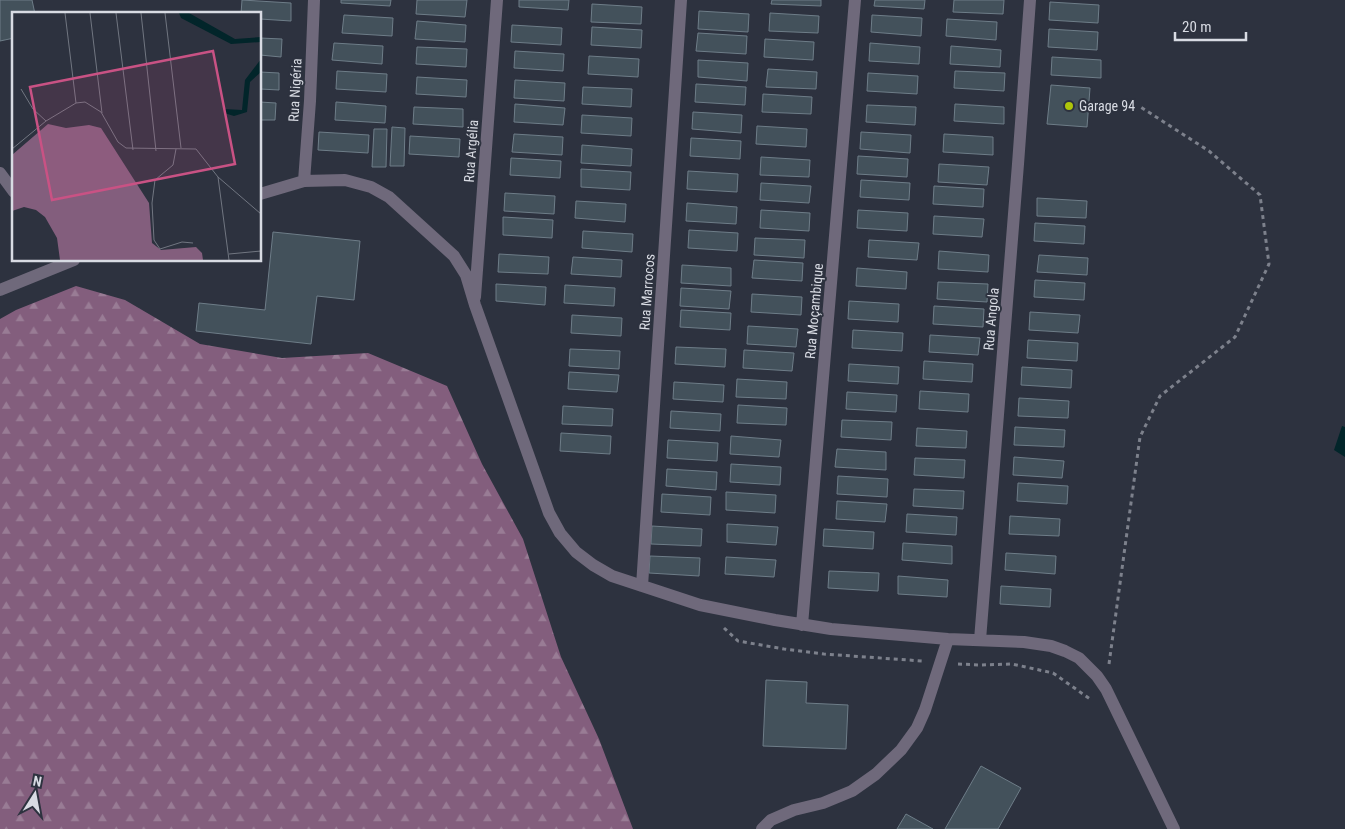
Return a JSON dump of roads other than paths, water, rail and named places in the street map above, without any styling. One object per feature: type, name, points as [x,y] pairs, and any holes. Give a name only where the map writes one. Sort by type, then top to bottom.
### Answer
[{"type":"street","name":"Rua Nigéria","points":[[304,180],[310,100],[314,0]]},
{"type":"street","name":"Rua Argélia","points":[[475,305],[497,0]]},
{"type":"street","name":"Rua Marrocos","points":[[642,586],[681,0]]},
{"type":"street","name":"Rua Moçambique","points":[[802,625],[855,0]]},
{"type":"street","name":"Rua Angola","points":[[980,640],[1030,0]]},
{"type":"street","points":[[0,173],[12,189]]},
{"type":"street","points":[[261,194],[304,180],[345,180],[371,187],[389,197],[454,256],[466,275],[549,513],[560,533],[576,552],[593,566],[612,576],[700,605],[802,625],[948,639],[1030,643],[1051,646],[1065,651],[1079,658],[1097,676],[1106,689],[1174,829]]},
{"type":"street","points":[[0,290],[67,261]]},
{"type":"street","points":[[762,829],[771,820],[786,813],[823,803],[852,791],[876,774],[900,750],[917,728],[925,710],[948,639]]},
{"type":"place","name":"Garage 94","points":[[1069,106]]}]
